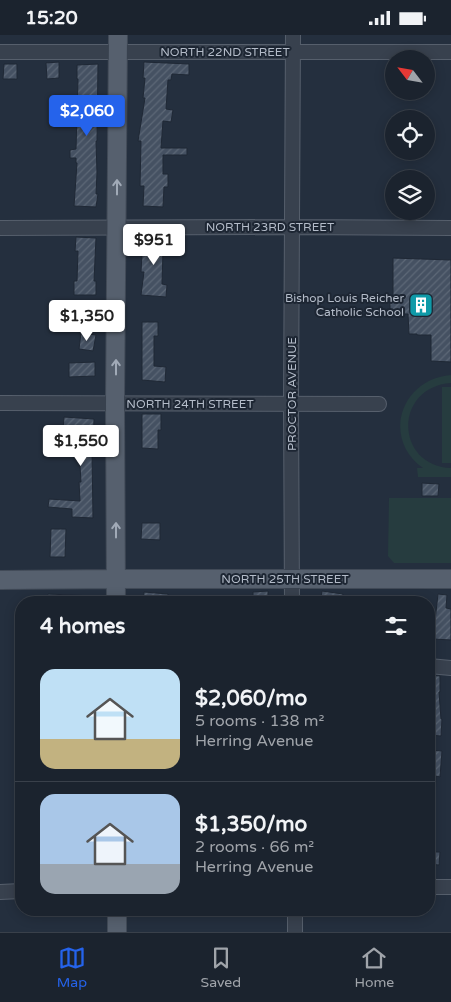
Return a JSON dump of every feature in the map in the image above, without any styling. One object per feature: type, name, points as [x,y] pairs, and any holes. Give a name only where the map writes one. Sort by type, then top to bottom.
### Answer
[{"type":"main road","points":[[116,596],[115,403],[118,43]]},
{"type":"main road","name":"NORTH 25TH STREET","points":[[0,580],[451,579]]},
{"type":"main road","points":[[117,916],[117,932]]},
{"type":"street","name":"PROCTOR AVENUE","points":[[292,596],[291,404],[294,35]]},
{"type":"street","name":"NORTH 22ND STREET","points":[[0,52],[118,43],[293,52],[451,52]]},
{"type":"street","name":"NORTH 23RD STREET","points":[[0,228],[451,228]]},
{"type":"street","name":"NORTH 24TH STREET","points":[[0,403],[379,404]]},
{"type":"street","points":[[435,667],[451,668]]},
{"type":"street","points":[[435,887],[451,887]]},
{"type":"street","points":[[0,892],[15,891]]},
{"type":"street","points":[[295,916],[295,932]]},
{"type":"green space","points":[[451,375],[451,383],[432,388],[419,398],[411,411],[408,426],[411,441],[419,454],[432,464],[451,468],[451,477],[418,477],[417,468],[423,468],[410,456],[403,441],[400,426],[403,412],[409,398],[420,387],[434,379]]},
{"type":"green space","points":[[442,387],[451,387],[451,463],[442,463]]},
{"type":"green space","points":[[389,498],[451,498],[451,563],[394,563],[388,556]]},
{"type":"building","points":[[59,62],[59,78],[47,79],[46,63]]},
{"type":"building","points":[[144,62],[189,64],[189,75],[172,74],[171,80],[168,80],[166,109],[173,110],[171,122],[163,121],[161,148],[187,148],[187,155],[163,155],[163,174],[168,174],[168,187],[164,187],[163,207],[143,206],[144,186],[140,186],[141,141],[138,141],[145,98],[143,98]]},
{"type":"building","points":[[4,64],[17,64],[17,79],[3,79]]},
{"type":"building","points":[[98,64],[96,194],[98,194],[96,207],[74,206],[77,163],[76,158],[70,158],[70,150],[76,149],[77,65]]},
{"type":"building","points":[[76,237],[96,238],[94,281],[96,281],[96,295],[74,295],[74,281],[77,281],[78,251],[75,251]]},
{"type":"building","points":[[143,237],[170,239],[169,252],[163,251],[162,284],[167,285],[166,297],[141,295],[144,272],[141,272]]},
{"type":"building","name":"Bishop Louis Reicher Catholic School","points":[[393,258],[451,260],[451,362],[431,361],[431,335],[409,334],[408,314],[390,314],[390,296],[393,296]]},
{"type":"building","points":[[142,322],[158,322],[158,336],[154,336],[154,366],[166,367],[165,382],[142,380]]},
{"type":"building","points":[[81,333],[96,335],[93,351],[79,349]]},
{"type":"building","points":[[95,362],[95,376],[69,377],[69,363]]},
{"type":"building","points":[[142,414],[161,414],[161,430],[158,430],[158,449],[142,448]]},
{"type":"building","points":[[64,417],[94,419],[92,451],[93,518],[72,517],[72,509],[48,507],[49,499],[80,501],[79,450],[72,450],[73,431],[63,430]]},
{"type":"building","points":[[422,483],[439,484],[438,496],[422,496]]},
{"type":"building","points":[[142,523],[160,523],[160,540],[141,539]]},
{"type":"building","points":[[51,529],[66,529],[65,557],[50,557]]},
{"type":"building","points":[[268,591],[268,596],[253,596],[253,592]]},
{"type":"building","points":[[322,591],[343,594],[343,596],[321,596]]},
{"type":"building","points":[[144,592],[168,594],[168,596],[144,596]]},
{"type":"building","points":[[48,594],[94,596],[48,596]]},
{"type":"building","points":[[438,594],[447,595],[446,608],[451,609],[451,640],[435,639]]},
{"type":"building","points":[[435,676],[440,676],[441,736],[435,736]]},
{"type":"building","points":[[435,750],[442,751],[440,777],[436,776],[435,799]]},
{"type":"building","points":[[435,852],[440,852],[439,865],[435,865]]},
{"type":"place","name":"Bishop Louis Reicher Catholic School","points":[[421,305]]}]
